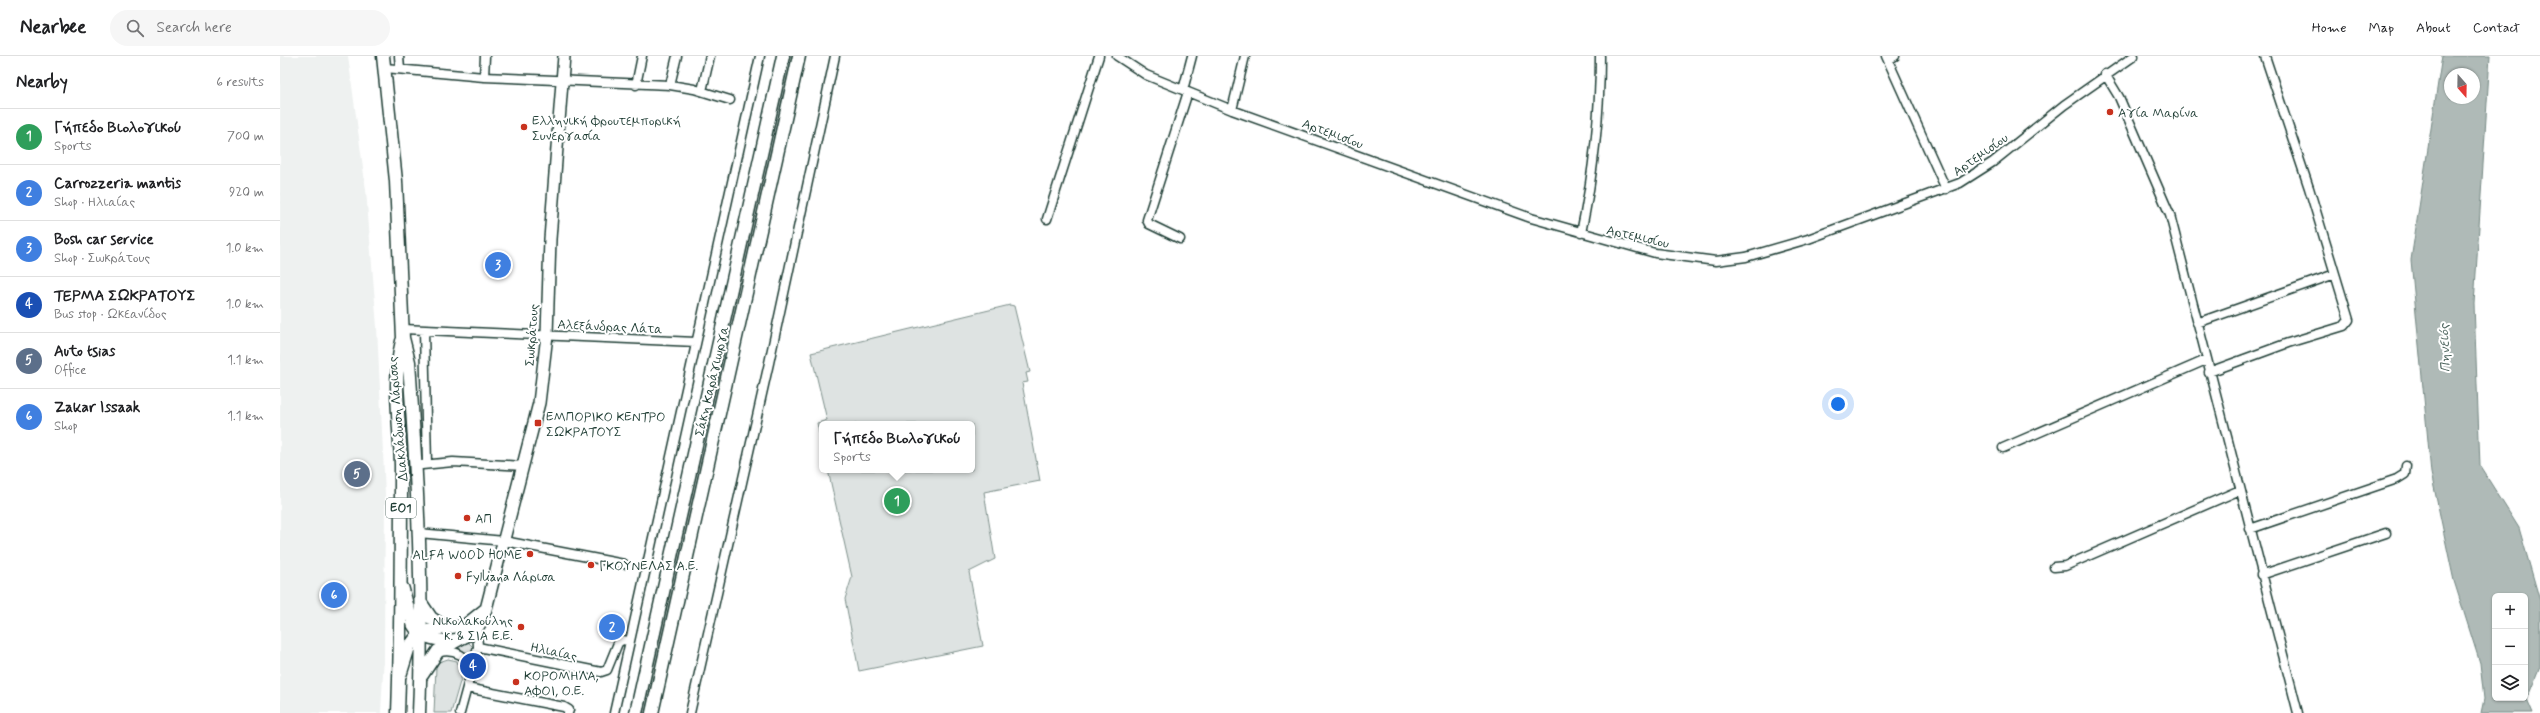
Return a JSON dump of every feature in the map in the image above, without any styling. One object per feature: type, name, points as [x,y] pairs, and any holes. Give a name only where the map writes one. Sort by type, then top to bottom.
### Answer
[{"type":"main road","name":"Σωκράτους","points":[[477,629],[486,609],[540,403],[546,336],[550,239],[564,56]]},
{"type":"main road","name":"Σάκη Καράγιωργα","points":[[636,713],[783,56]]},
{"type":"main road","name":"Σάκη Καράγιωργα","points":[[652,713],[799,56]]},
{"type":"main road","name":"Διακλάδωση Λάρισας","points":[[384,62],[396,181],[403,334],[409,362],[422,465],[419,533],[421,634],[419,713]]},
{"type":"main road","name":"Διακλάδωση Λάρισας","points":[[398,713],[401,582],[400,429],[397,362],[403,334]]},
{"type":"main road","points":[[401,582],[413,625],[421,634],[435,639],[466,636]]},
{"type":"main road","points":[[420,601],[430,618],[446,628]]},
{"type":"main road","points":[[399,678],[410,645],[421,634],[429,630],[468,624],[486,609]]},
{"type":"main road","points":[[421,676],[436,653],[477,629]]},
{"type":"street","points":[[399,56],[400,69]]},
{"type":"street","points":[[484,56],[484,77]]},
{"type":"street","points":[[636,85],[642,56]]},
{"type":"street","points":[[670,85],[676,56]]},
{"type":"street","points":[[702,91],[710,56]]},
{"type":"street","points":[[614,713],[760,56]]},
{"type":"street","points":[[690,713],[769,363],[835,56]]},
{"type":"street","points":[[1047,220],[1099,56]]},
{"type":"street","name":"Αρτεμισίου","points":[[1117,56],[1146,75],[1232,110],[1531,218],[1655,253],[1695,260],[1726,260],[1808,239],[1946,189],[1968,179],[1993,162],[2105,74],[2134,56]]},
{"type":"street","points":[[1180,239],[1149,224],[1147,220],[1186,91],[1192,56]]},
{"type":"street","points":[[1232,110],[1245,56]]},
{"type":"street","points":[[1581,233],[1587,204],[1598,107],[1600,56]]},
{"type":"street","points":[[2209,372],[2288,343],[2344,326],[2349,320],[2265,56]]},
{"type":"street","points":[[1890,57],[1946,189]]},
{"type":"street","points":[[384,62],[400,69],[484,77],[636,85],[670,85],[702,91],[730,100]]},
{"type":"street","points":[[2105,74],[2119,97],[2162,194],[2298,713]]},
{"type":"street","points":[[2197,323],[2335,274]]},
{"type":"street","points":[[424,330],[422,465],[453,462],[523,466]]},
{"type":"street","name":"Αλεξάνδρας Λάτα","points":[[403,334],[424,330],[696,342]]},
{"type":"street","points":[[2003,448],[2206,360]]},
{"type":"street","points":[[2250,529],[2397,479],[2405,474],[2406,466]]},
{"type":"street","points":[[2054,567],[2065,566],[2240,490]]},
{"type":"street","points":[[419,533],[504,541],[624,564]]},
{"type":"street","points":[[2261,575],[2386,533]]},
{"type":"street","points":[[460,713],[473,671],[478,647],[477,629]]},
{"type":"street","name":"Ηλιαίας","points":[[478,647],[601,672],[607,670],[618,643],[622,640],[629,641]]},
{"type":"street","points":[[436,653],[449,651],[459,654],[469,662],[473,671]]},
{"type":"street","points":[[468,688],[564,707],[568,711]]},
{"type":"shaded area","points":[[280,56],[348,56],[366,190],[377,327],[385,494],[384,655],[381,713],[280,713]]},
{"type":"shaded area","points":[[788,56],[793,56],[646,713],[642,713]]},
{"type":"shaded area","points":[[1010,305],[1014,306],[1030,372],[1026,373],[1028,382],[1022,383],[1040,481],[984,492],[995,559],[969,572],[983,646],[859,671],[845,599],[852,577],[829,473],[975,473],[975,421],[824,421],[827,420],[811,353]]},
{"type":"shaded area","points":[[468,642],[473,647],[470,655],[457,647]]},
{"type":"shaded area","points":[[448,659],[457,661],[462,675],[451,713],[434,713],[436,667],[439,662]]},
{"type":"water","name":"Πηνειός","points":[[2442,56],[2490,56],[2474,304],[2480,466],[2519,528],[2540,601],[2540,667],[2528,697],[2528,593],[2492,593],[2492,701],[2528,701],[2533,713],[2481,713],[2484,699],[2480,663],[2454,581],[2431,473],[2411,260]]},
{"type":"place","name":"Αγία Μαρίνα","points":[[2110,112]]},
{"type":"place","name":"Ελληνική Φρουτεμπορική Συνεργασία","points":[[524,127]]},
{"type":"place","name":"Bosh car service","points":[[498,265]]},
{"type":"place","name":"ΕΜΠΟΡΙΚΟ ΚΕΝΤΡΟ ΣΩΚΡΑΤΟΥΣ","points":[[538,423]]},
{"type":"place","name":"Auto tsias","points":[[357,474]]},
{"type":"place","name":"Γήπεδο Βιολογικού","points":[[897,501]]},
{"type":"place","name":"ΑΠ","points":[[467,518]]},
{"type":"place","name":"ALFA WOOD HOME","points":[[530,554]]},
{"type":"place","name":"ΓΚΟΥΝΕΛΑΣ Α.Ε.","points":[[591,565]]},
{"type":"place","name":"Fylliana Λάρισα","points":[[458,576]]},
{"type":"place","name":"Zakar Issaak","points":[[334,595]]},
{"type":"place","name":"Νικολακούλης κ. & ΣΙΑ Ε.Ε.","points":[[521,627]]},
{"type":"place","name":"Carrozzeria mantis","points":[[612,627]]},
{"type":"place","name":"ΤΕΡΜΑ ΣΩΚΡΑΤΟΥΣ","points":[[473,666]]},
{"type":"place","name":"ΚΟΡΟΜΗΛΑ, ΑΦΟΙ, Ο.Ε.","points":[[516,682]]}]
